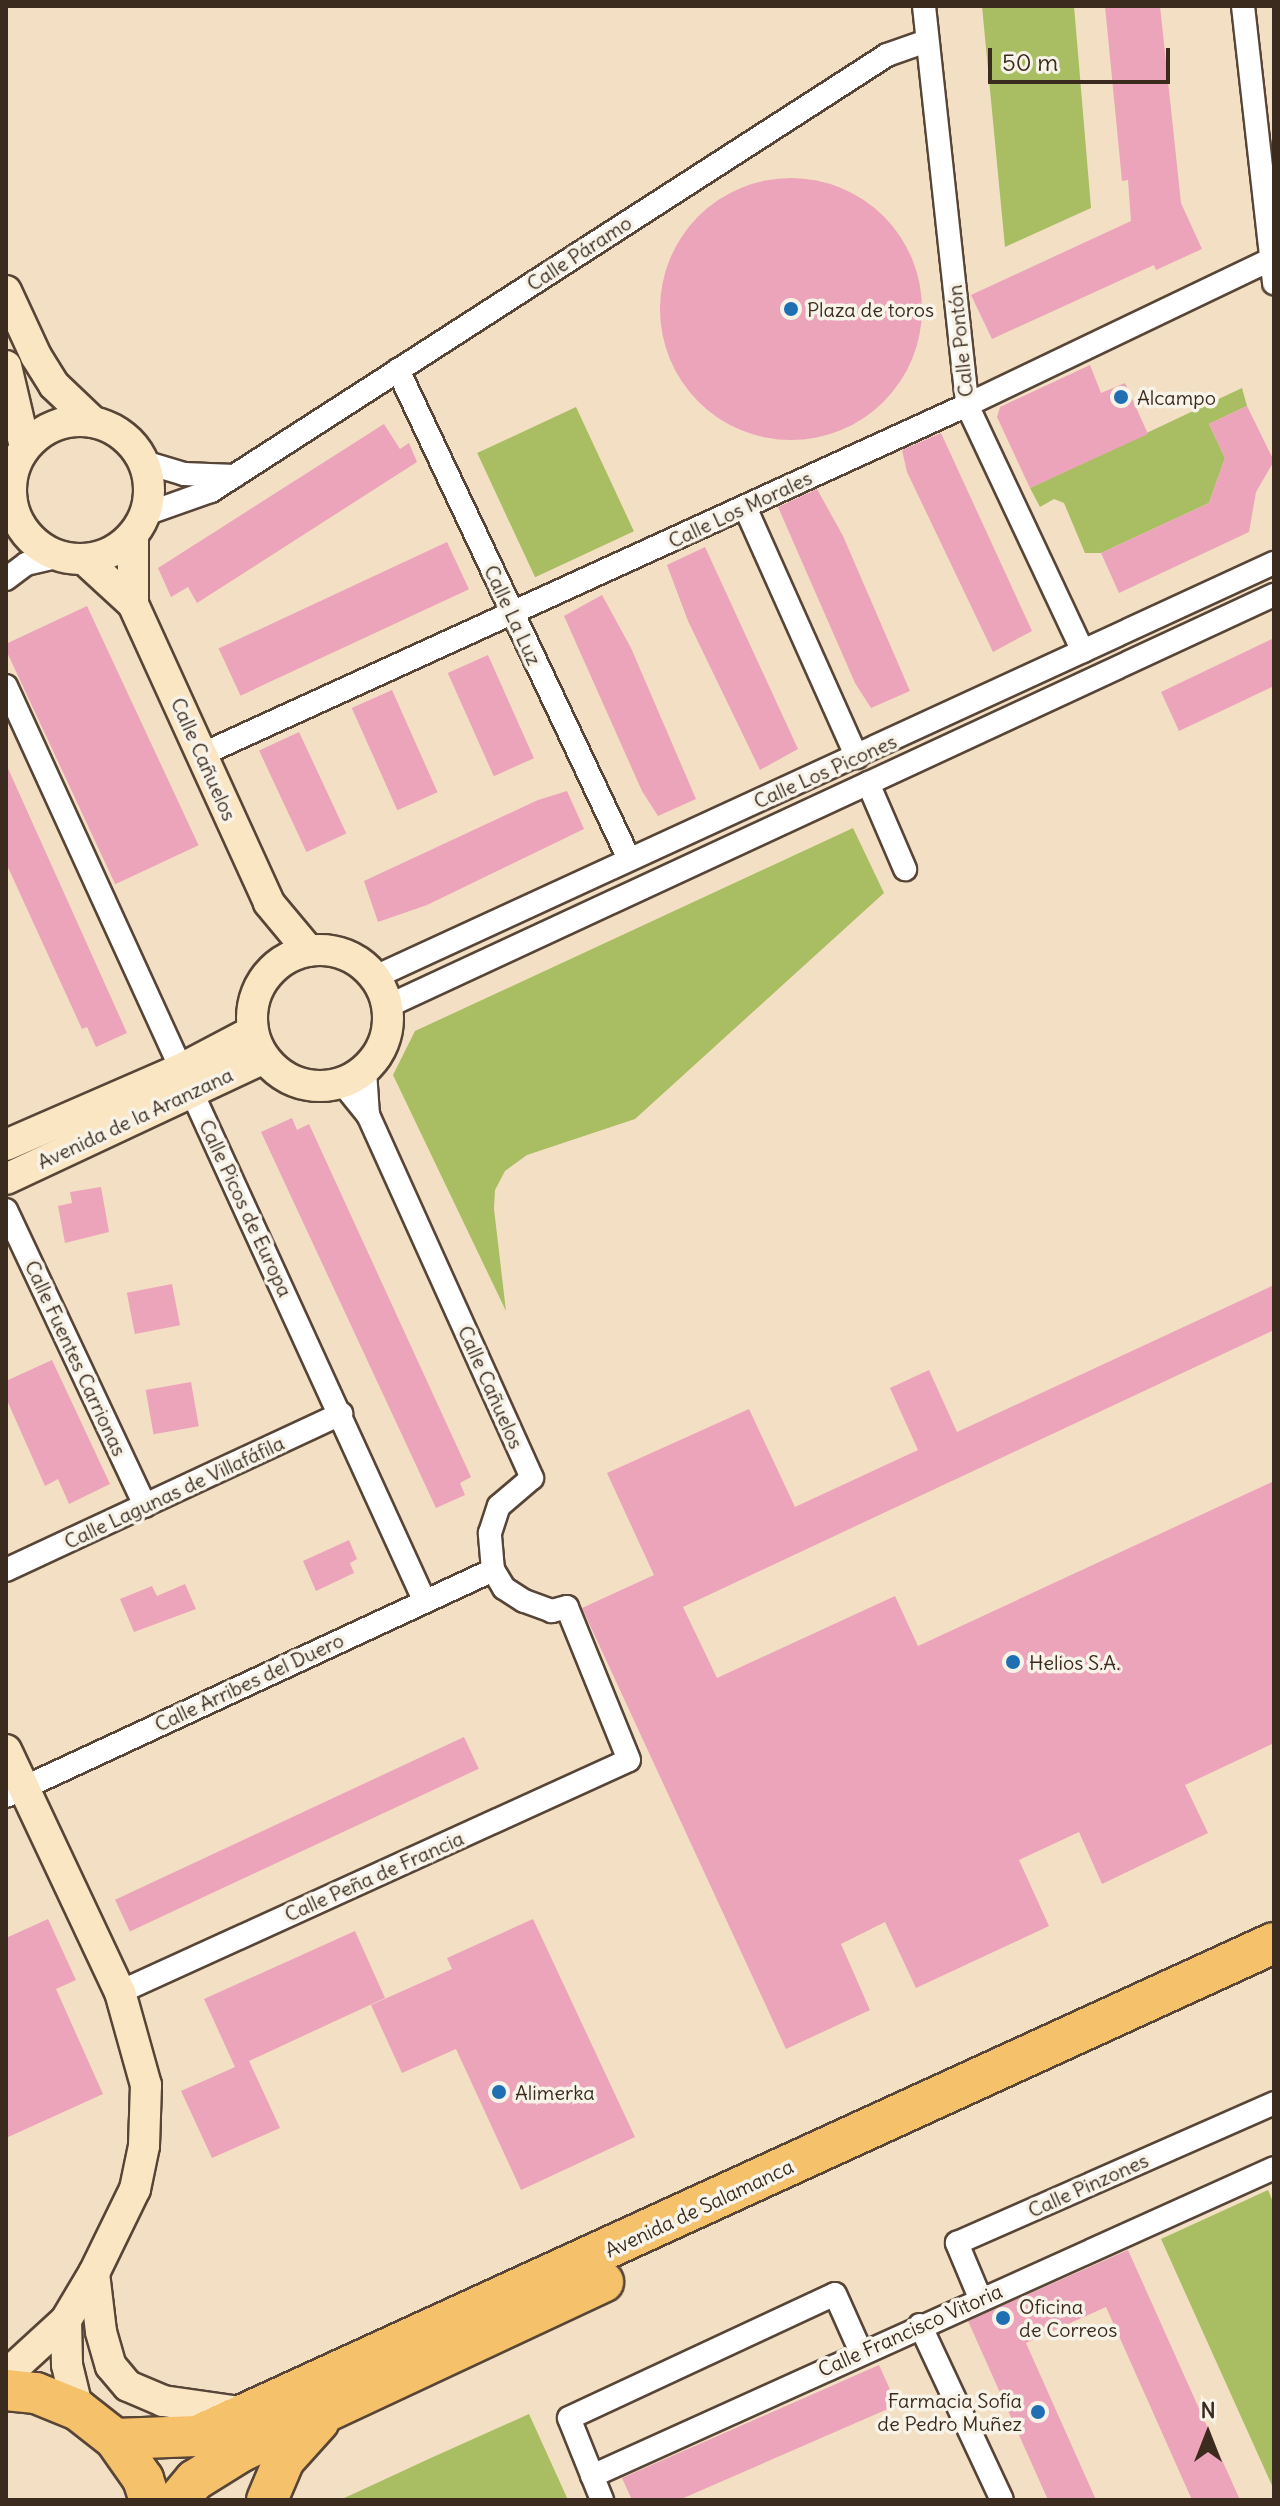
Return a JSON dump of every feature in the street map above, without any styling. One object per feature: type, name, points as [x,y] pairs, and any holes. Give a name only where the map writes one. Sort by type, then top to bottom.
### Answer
[{"type":"highway","name":"Avenida de Salamanca","points":[[115,2439],[197,2436],[1274,1943]]},
{"type":"highway","name":"Avenida de Salamanca","points":[[178,2500],[195,2480],[240,2452],[1274,1973]]},
{"type":"highway","points":[[6,2390],[36,2393],[78,2410],[115,2439],[143,2479],[150,2500]]},
{"type":"highway","points":[[267,2500],[284,2460],[329,2410]]},
{"type":"street","name":"Calle Pontón","points":[[924,6],[967,405],[1083,651]]},
{"type":"street","points":[[1243,6],[1274,283]]},
{"type":"street","name":"Calle Páramo","points":[[139,526],[236,476],[887,55],[927,41]]},
{"type":"street","name":"Calle Los Morales","points":[[203,754],[967,405],[1272,259]]},
{"type":"street","points":[[6,291],[54,385],[93,422],[132,443],[144,462],[150,488],[139,526],[71,558],[26,564],[6,579]]},
{"type":"street","points":[[6,366],[25,447]]},
{"type":"street","name":"Calle La Luz","points":[[398,370],[629,859]]},
{"type":"street","points":[[71,558],[27,536],[9,513],[10,484],[25,447],[44,431],[68,422],[93,422]]},
{"type":"street","points":[[144,462],[184,474],[236,476]]},
{"type":"street","points":[[745,507],[857,757]]},
{"type":"street","name":"Calle Cañuelos","points":[[133,604],[139,526]]},
{"type":"street","name":"Calle Cañuelos","points":[[71,558],[133,604],[275,914],[309,951]]},
{"type":"street","name":"Calle Los Picones","points":[[375,977],[1274,563]]},
{"type":"street","name":"Calle Los Picones","points":[[388,1006],[1274,595]]},
{"type":"street","name":"Calle Picos de Europa","points":[[6,686],[424,1600]]},
{"type":"street","points":[[868,783],[905,869]]},
{"type":"street","name":"Calle Cañuelos","points":[[275,914],[280,963]]},
{"type":"street","points":[[309,951],[346,955],[375,977],[388,1006],[384,1045],[354,1077],[297,1083],[258,1044],[254,1000],[280,963],[309,951]]},
{"type":"street","name":"Avenida de la Aranzana","points":[[6,1179],[258,1044]]},
{"type":"street","name":"Calle Cañuelos","points":[[354,1077],[368,1115],[532,1478],[499,1506],[490,1533],[493,1570]]},
{"type":"street","name":"Avenida de la Aranzana","points":[[6,1145],[186,1081]]},
{"type":"street","name":"Calle Fuentes Carrionas","points":[[6,1210],[145,1506]]},
{"type":"street","name":"Calle Lagunas de Villafáfila","points":[[6,1570],[341,1414]]},
{"type":"street","name":"Calle Arribes del Duero","points":[[15,1792],[493,1570]]},
{"type":"street","name":"Calle Peña de Francia","points":[[120,1992],[629,1760],[567,1607],[552,1611],[524,1601],[504,1588],[493,1570]]},
{"type":"street","points":[[6,1750],[15,1792],[120,1992],[146,2085],[144,2146],[135,2189],[94,2273],[66,2320],[6,2375]]},
{"type":"street","name":"Calle Pinzones","points":[[980,2298],[957,2243],[1274,2103]]},
{"type":"street","name":"Calle Francisco Vitoria","points":[[592,2476],[920,2325],[1274,2168]]},
{"type":"street","points":[[94,2273],[104,2344],[111,2366],[128,2386],[163,2401],[249,2413]]},
{"type":"street","points":[[602,2500],[569,2418],[835,2294],[861,2352]]},
{"type":"street","points":[[66,2320],[67,2365],[78,2410]]},
{"type":"street","points":[[920,2325],[1002,2500]]},
{"type":"green space","points":[[982,6],[1074,6],[1091,208],[1005,247]]},
{"type":"green space","points":[[1242,388],[1247,406],[1209,424],[1225,458],[1209,503],[1101,553],[1085,553],[1064,503],[1054,499],[1040,507],[1030,488]]},
{"type":"green space","points":[[576,407],[634,531],[535,577],[477,453]]},
{"type":"green space","points":[[853,828],[884,893],[635,1119],[527,1155],[505,1171],[495,1190],[494,1209],[506,1311],[393,1075],[415,1031]]},
{"type":"green space","points":[[1268,2190],[1274,2204],[1274,2490],[1161,2239]]},
{"type":"green space","points":[[529,2414],[568,2500],[340,2500],[433,2457]]},
{"type":"building","points":[[1105,6],[1160,6],[1181,203],[1202,249],[1156,270],[1154,265],[992,339],[971,295],[1131,221],[1128,180],[1122,181]]},
{"type":"building","name":"Plaza de toros","points":[[791,178],[841,188],[864,200],[892,226],[912,259],[922,309],[912,359],[900,382],[874,410],[841,430],[791,440],[741,430],[718,418],[690,392],[670,359],[660,309],[670,259],[682,236],[708,208],[741,188]]},
{"type":"building","points":[[1090,365],[1101,393],[1125,383],[1148,434],[1030,488],[997,417],[1000,407]]},
{"type":"building","points":[[1247,406],[1274,461],[1256,492],[1249,532],[1119,593],[1101,553],[1209,503],[1225,458],[1209,424]]},
{"type":"building","points":[[384,424],[400,449],[409,443],[417,462],[197,603],[188,587],[171,597],[158,568]]},
{"type":"building","points":[[941,433],[1032,631],[993,652],[907,472],[902,450]]},
{"type":"building","points":[[817,489],[843,536],[910,691],[871,708],[855,683],[778,507]]},
{"type":"building","points":[[447,542],[469,589],[241,696],[219,648]]},
{"type":"building","points":[[705,547],[798,749],[760,770],[688,621],[667,565]]},
{"type":"building","points":[[602,595],[631,648],[696,799],[658,816],[642,791],[564,616]]},
{"type":"building","points":[[87,606],[199,845],[115,884],[6,650],[6,644]]},
{"type":"building","points":[[1274,638],[1274,686],[1179,731],[1161,692]]},
{"type":"building","points":[[488,655],[534,758],[494,776],[448,673]]},
{"type":"building","points":[[392,690],[438,792],[397,810],[352,708]]},
{"type":"building","points":[[299,732],[346,834],[306,852],[259,751]]},
{"type":"building","points":[[6,764],[127,1033],[96,1047],[87,1027],[82,1029],[6,863]]},
{"type":"building","points":[[567,791],[584,829],[427,905],[378,922],[364,881],[538,800]]},
{"type":"building","points":[[292,1118],[297,1130],[309,1124],[471,1477],[460,1483],[465,1495],[436,1508],[261,1132]]},
{"type":"building","points":[[101,1187],[109,1232],[65,1243],[58,1206],[72,1203],[70,1192]]},
{"type":"building","points":[[172,1284],[180,1325],[135,1334],[127,1293]]},
{"type":"building","name":"Helios S.A.","points":[[1274,1285],[1274,1330],[683,1607],[717,1678],[895,1596],[918,1646],[1274,1481],[1274,1743],[1185,1785],[1208,1833],[1102,1884],[1079,1832],[1019,1860],[1049,1926],[916,1988],[885,1922],[841,1944],[870,2010],[786,2049],[582,1608],[654,1575],[607,1473],[749,1409],[795,1507],[918,1450],[890,1388],[929,1370],[957,1432]]},
{"type":"building","points":[[52,1360],[110,1484],[69,1504],[58,1479],[45,1486],[6,1398],[6,1381]]},
{"type":"building","points":[[191,1382],[199,1426],[154,1434],[146,1390]]},
{"type":"building","points":[[349,1540],[357,1559],[350,1563],[354,1573],[316,1591],[303,1561]]},
{"type":"building","points":[[185,1584],[196,1609],[134,1632],[120,1599],[152,1586],[157,1596]]},
{"type":"building","points":[[464,1737],[479,1769],[130,1931],[115,1900]]},
{"type":"building","points":[[48,1919],[76,1980],[56,1989],[103,2094],[6,2138],[6,1938]]},
{"type":"building","points":[[533,1919],[635,2137],[521,2190],[456,2049],[402,2073],[371,2005],[452,1969],[447,1958]]},
{"type":"building","points":[[355,1931],[385,1998],[249,2061],[280,2128],[212,2158],[181,2091],[235,2067],[204,1999]]},
{"type":"building","points":[[1128,2250],[1240,2500],[1192,2500],[1106,2307],[1026,2343],[1096,2500],[1048,2500],[968,2321]]},
{"type":"building","points":[[879,2365],[897,2405],[679,2500],[632,2500],[622,2478]]},
{"type":"place","name":"Plaza de toros","points":[[791,309]]},
{"type":"place","name":"Alcampo","points":[[1121,397]]},
{"type":"place","name":"Helios S.A.","points":[[1013,1662]]},
{"type":"place","name":"Alimerka","points":[[499,2092]]},
{"type":"place","name":"Oficina de Correos","points":[[1003,2318]]},
{"type":"place","name":"Farmacia Sofía de Pedro Muñez","points":[[1038,2412]]}]
